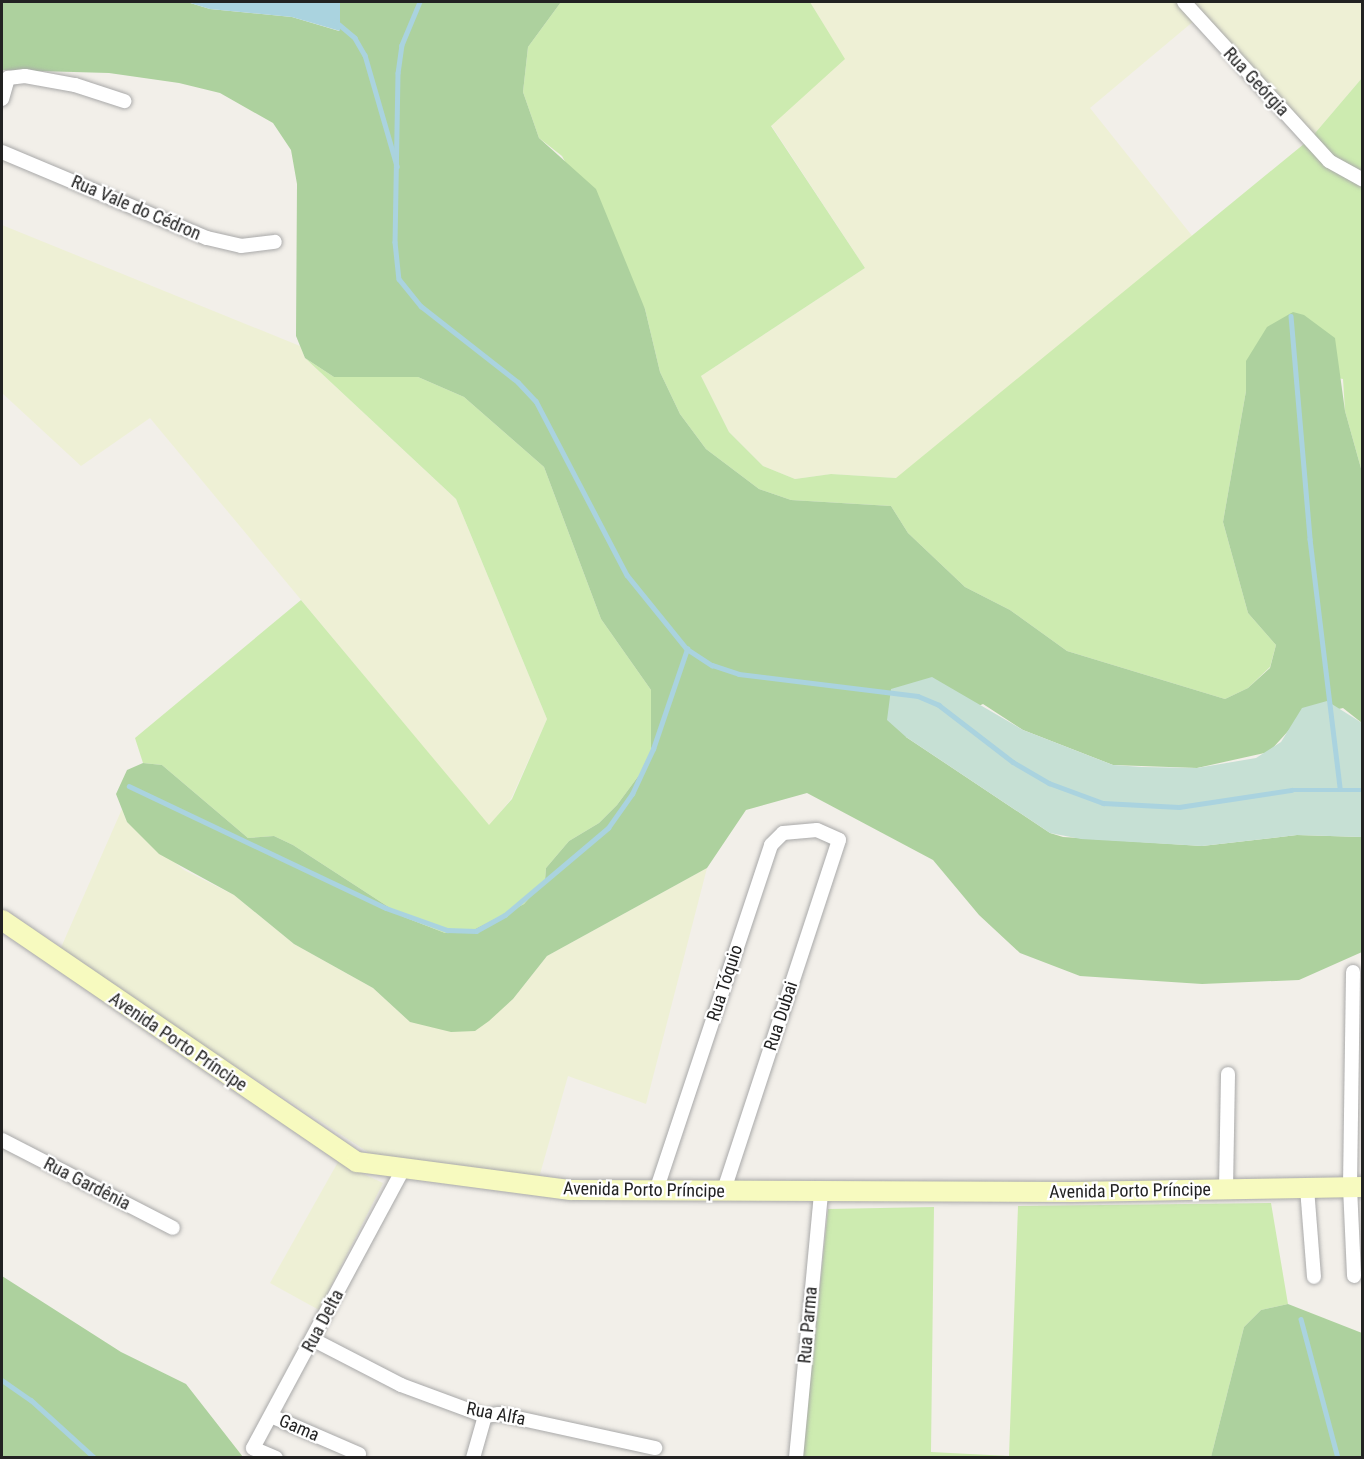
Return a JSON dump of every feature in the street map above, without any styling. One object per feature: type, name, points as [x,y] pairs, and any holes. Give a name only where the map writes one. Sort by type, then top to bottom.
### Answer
[{"type":"street","name":"Rua Geórgia","points":[[1184,2],[1329,161],[1362,179]]},
{"type":"street","points":[[2,99],[8,78],[25,76],[75,85],[124,101]]},
{"type":"street","name":"Rua Vale do Cédron","points":[[2,152],[207,238],[241,246],[275,242]]},
{"type":"street","name":"Rua Tóquio","points":[[656,1191],[771,845],[783,833],[818,830],[839,840]]},
{"type":"street","name":"Rua Dubai","points":[[723,1192],[839,840]]},
{"type":"street","name":"Avenida Porto Príncipe","points":[[2,920],[357,1162],[570,1190],[820,1192],[1356,1186]]},
{"type":"street","points":[[1353,972],[1356,1186],[1354,1276]]},
{"type":"street","points":[[1226,1189],[1228,1074]]},
{"type":"street","name":"Rua Gardênia","points":[[2,1140],[173,1228]]},
{"type":"street","name":"Rua Delta","points":[[276,1458],[253,1448],[314,1340],[403,1169]]},
{"type":"street","points":[[1307,1188],[1314,1277]]},
{"type":"street","name":"Rua Parma","points":[[796,1458],[820,1192]]},
{"type":"street","name":"Rua Alfa","points":[[314,1340],[401,1385],[485,1416],[499,1414],[655,1448]]},
{"type":"street","name":"Gama","points":[[271,1416],[359,1454]]},
{"type":"street","points":[[473,1458],[485,1416]]},
{"type":"green space","points":[[2,2],[187,2],[210,9],[292,17],[339,31],[340,2],[561,2],[528,47],[523,92],[539,138],[596,189],[645,309],[660,372],[680,414],[706,449],[759,489],[791,500],[891,506],[908,533],[965,587],[1010,610],[1067,651],[1225,699],[1248,688],[1270,668],[1276,645],[1248,613],[1223,522],[1246,391],[1246,361],[1267,327],[1293,312],[1304,315],[1335,338],[1345,411],[1362,472],[1362,723],[1343,708],[1300,718],[1269,752],[1197,768],[1113,765],[1023,730],[983,704],[906,737],[1050,833],[1063,837],[1202,846],[1297,835],[1362,837],[1362,952],[1299,980],[1202,984],[1080,976],[1020,953],[979,915],[933,860],[807,793],[746,810],[707,868],[547,956],[513,999],[489,1021],[475,1031],[451,1032],[410,1022],[373,988],[294,944],[234,895],[159,854],[127,822],[116,794],[127,770],[143,763],[162,765],[248,838],[274,836],[293,845],[404,917],[445,933],[471,931],[524,904],[545,880],[546,868],[569,841],[599,823],[617,805],[651,759],[651,690],[601,619],[544,467],[464,397],[418,377],[334,377],[305,358],[296,336],[297,184],[291,150],[273,123],[220,93],[179,83],[109,73],[2,70]]},
{"type":"green space","points":[[561,2],[810,2],[845,59],[771,126],[865,268],[701,376],[729,432],[763,466],[795,479],[831,474],[896,478],[1310,139],[1362,78],[1362,472],[1345,411],[1343,379],[1246,361],[1246,391],[1223,522],[1248,613],[1276,645],[1270,667],[1248,688],[1225,699],[1067,651],[1010,610],[965,587],[908,533],[891,506],[791,500],[759,489],[706,449],[680,414],[660,372],[645,309],[562,156],[539,138],[523,92],[528,47]]},
{"type":"green space","points":[[810,2],[1362,2],[1362,78],[1310,139],[1201,15],[1090,108],[1193,237],[897,478],[831,474],[795,479],[763,466],[729,432],[701,376],[865,268],[771,125],[844,59]]},
{"type":"green space","points":[[2,225],[300,346],[305,358],[456,499],[547,719],[511,799],[489,826],[150,418],[81,466],[2,393]]},
{"type":"green space","points":[[305,358],[334,377],[418,377],[464,397],[544,467],[601,619],[651,690],[651,759],[617,805],[599,823],[569,841],[546,868],[545,880],[524,904],[471,931],[445,933],[404,917],[293,845],[274,836],[248,838],[162,765],[143,763],[135,738],[301,600],[489,825],[512,799],[547,719],[456,499]]},
{"type":"green space","points":[[932,677],[1023,730],[1113,765],[1142,767],[1197,768],[1256,758],[1281,742],[1302,708],[1327,701],[1362,723],[1362,837],[1297,835],[1202,846],[1081,839],[1050,833],[906,737],[887,720],[891,689]]},
{"type":"green space","points":[[122,809],[127,822],[184,870],[234,895],[294,944],[373,988],[410,1022],[475,1031],[513,999],[547,956],[707,868],[646,1104],[568,1076],[538,1181],[374,1156],[59,952]]},
{"type":"green space","points":[[338,1162],[383,1183],[319,1310],[270,1283]]},
{"type":"green space","points":[[1271,1203],[1288,1304],[1261,1310],[1244,1327],[1211,1457],[802,1458],[828,1209],[934,1207],[931,1452],[1009,1456],[1018,1206]]},
{"type":"green space","points":[[2,1276],[121,1352],[186,1384],[243,1457],[2,1457]]},
{"type":"green space","points":[[1288,1304],[1362,1333],[1362,1457],[1211,1457],[1244,1327],[1261,1310]]},
{"type":"water","points":[[187,2],[340,2],[340,31],[292,17],[210,9]]},
{"type":"waterway","points":[[420,2],[402,45],[398,73],[395,242],[399,279],[421,306],[518,382],[536,401],[627,575],[687,649],[712,665],[739,674],[918,696],[939,705],[1013,762],[1049,783],[1103,803],[1179,807],[1292,790],[1362,790]]},
{"type":"waterway","points":[[335,21],[355,38],[365,55],[397,166]]},
{"type":"waterway","points":[[1291,316],[1310,539],[1340,788]]},
{"type":"waterway","points":[[129,786],[386,908],[447,930],[476,931],[505,915],[608,828],[632,794],[653,749],[687,649]]},
{"type":"waterway","points":[[1301,1319],[1338,1458]]},
{"type":"waterway","points":[[2,1380],[31,1400],[95,1458]]}]
